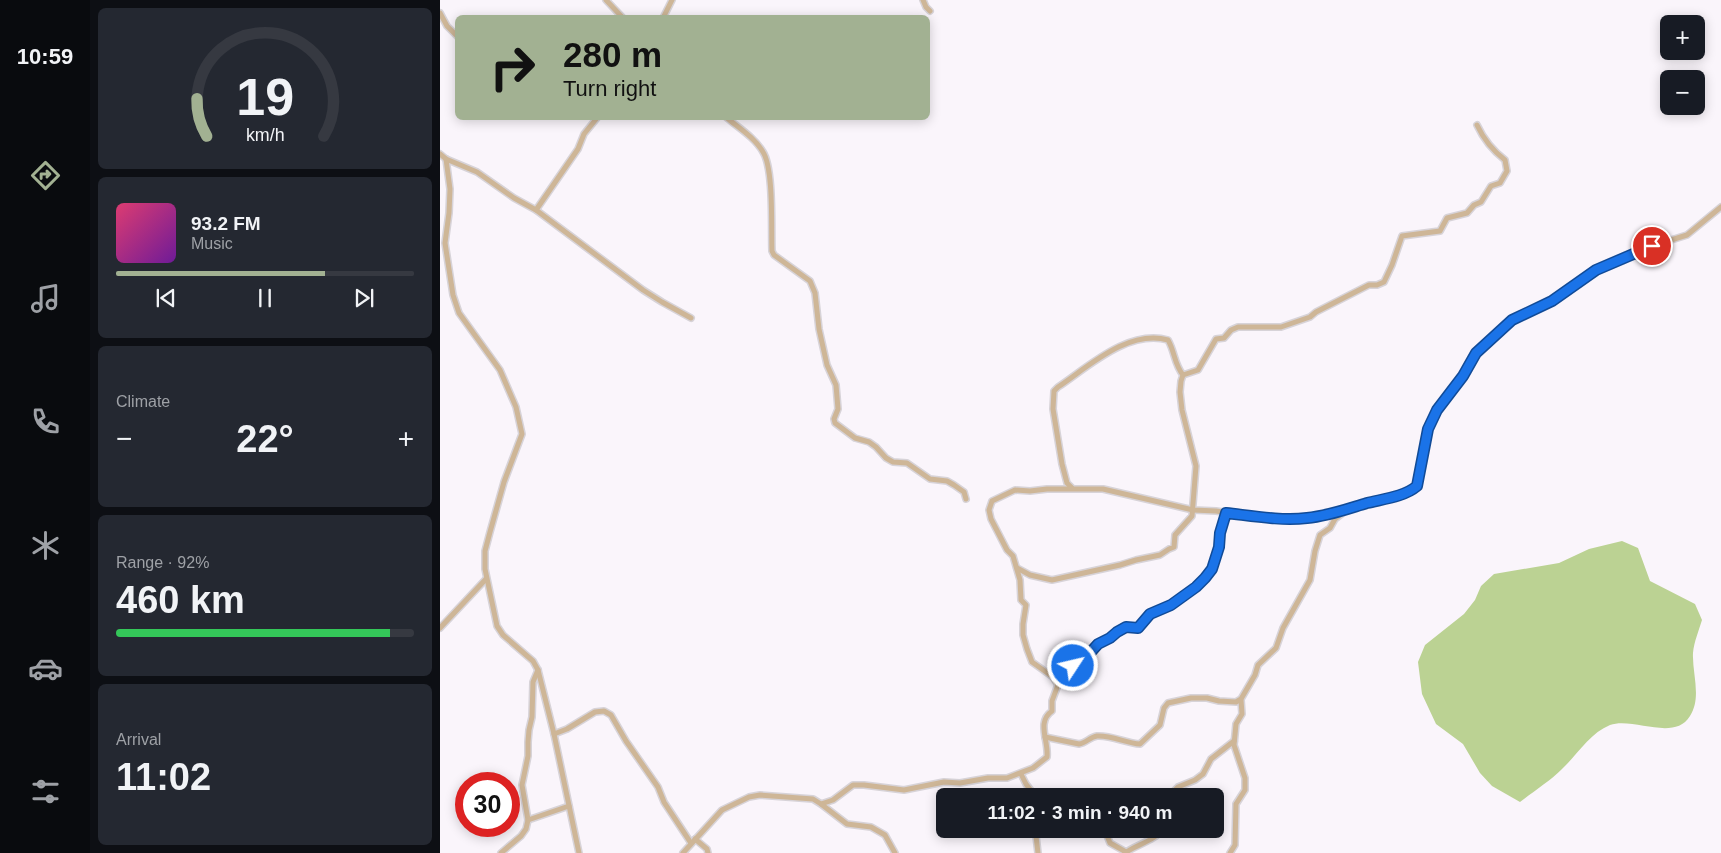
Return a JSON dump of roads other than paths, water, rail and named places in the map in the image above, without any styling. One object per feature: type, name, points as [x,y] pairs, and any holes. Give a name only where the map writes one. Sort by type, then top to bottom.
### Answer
[{"type":"street","points":[[606,0],[620,15]]},
{"type":"street","points":[[665,15],[672,0]]},
{"type":"street","points":[[923,0],[930,11]]},
{"type":"street","points":[[440,13],[447,26],[455,34]]},
{"type":"street","points":[[536,210],[578,149],[584,134],[595,120]]},
{"type":"street","points":[[729,120],[758,144],[767,158],[770,184],[772,251],[774,256],[810,281],[815,293],[819,329],[827,364],[836,385],[838,409],[834,419],[835,423],[846,433],[869,442],[893,462],[908,463],[930,479],[947,481],[964,492],[966,499]]},
{"type":"street","points":[[1183,375],[1198,370],[1216,339],[1224,338],[1231,330],[1238,327],[1281,327],[1310,317],[1316,312],[1369,285],[1377,285],[1384,282],[1402,236],[1440,231],[1447,218],[1468,213],[1474,205],[1481,202],[1491,186],[1500,183],[1507,171],[1505,160],[1494,152],[1476,125]]},
{"type":"street","points":[[440,154],[446,159],[476,172],[514,198],[536,210],[642,290],[691,318]]},
{"type":"street","points":[[446,159],[450,189],[445,243],[453,294],[459,313],[500,370],[516,408],[522,434],[504,482],[485,551],[486,579],[497,626],[503,635],[533,661],[538,670],[554,734],[579,853]]},
{"type":"street","points":[[1058,686],[1053,677],[1032,662],[1027,649],[1023,635],[1026,606],[1021,600],[1022,590],[1013,556],[1007,550],[991,520],[989,510],[992,501],[1015,490],[1103,489],[1193,510],[1261,517],[1306,519],[1346,510],[1411,491],[1417,486],[1428,429],[1437,410],[1463,376],[1476,353],[1512,320],[1552,301],[1596,270],[1644,248],[1687,235],[1721,207]]},
{"type":"street","points":[[1017,568],[1030,575],[1052,580],[1160,555],[1174,547],[1175,535],[1192,516],[1196,466],[1182,410],[1180,392],[1183,375],[1176,366],[1168,340],[1152,338],[1139,340],[1107,352],[1054,391],[1053,409],[1062,464],[1067,483],[1072,489]]},
{"type":"street","points":[[1230,853],[1234,845],[1236,804],[1245,790],[1245,778],[1234,745],[1236,724],[1242,714],[1241,700],[1255,675],[1258,665],[1276,648],[1283,628],[1310,580],[1320,535],[1330,528],[1335,520],[1346,510]]},
{"type":"street","points":[[822,804],[833,800],[853,786],[864,785],[904,790],[944,782],[960,783],[988,778],[1007,778],[1033,768],[1047,757],[1048,748],[1043,724],[1046,715],[1052,711],[1052,701],[1062,674],[1066,669],[1080,664],[1098,644],[1126,627],[1138,628],[1150,614],[1171,605],[1196,587],[1212,569],[1226,513]]},
{"type":"street","points":[[440,628],[486,579]]},
{"type":"street","points":[[501,853],[521,836],[526,829],[528,820],[522,785],[528,756],[528,730],[532,717],[533,682],[538,670]]},
{"type":"street","points":[[1045,737],[1079,744],[1084,743],[1091,737],[1100,736],[1130,744],[1140,744],[1160,725],[1164,708],[1168,703],[1191,698],[1207,698],[1229,702],[1241,700]]},
{"type":"street","points":[[554,734],[567,729],[595,712],[604,711],[611,715],[626,741],[658,787],[664,802],[693,841],[706,849],[708,853]]},
{"type":"street","points":[[1177,788],[1203,774],[1211,759],[1234,740]]},
{"type":"street","points":[[1021,774],[1029,788]]},
{"type":"street","points":[[683,853],[722,810],[749,797],[760,795],[813,799],[847,824],[871,828],[885,836],[895,853]]},
{"type":"street","points":[[528,820],[569,806]]},
{"type":"street","points":[[1036,838],[1038,853]]},
{"type":"street","points":[[1108,838],[1110,843],[1126,852],[1137,853]]},
{"type":"street","points":[[1126,852],[1136,845],[1144,844],[1153,838]]}]
